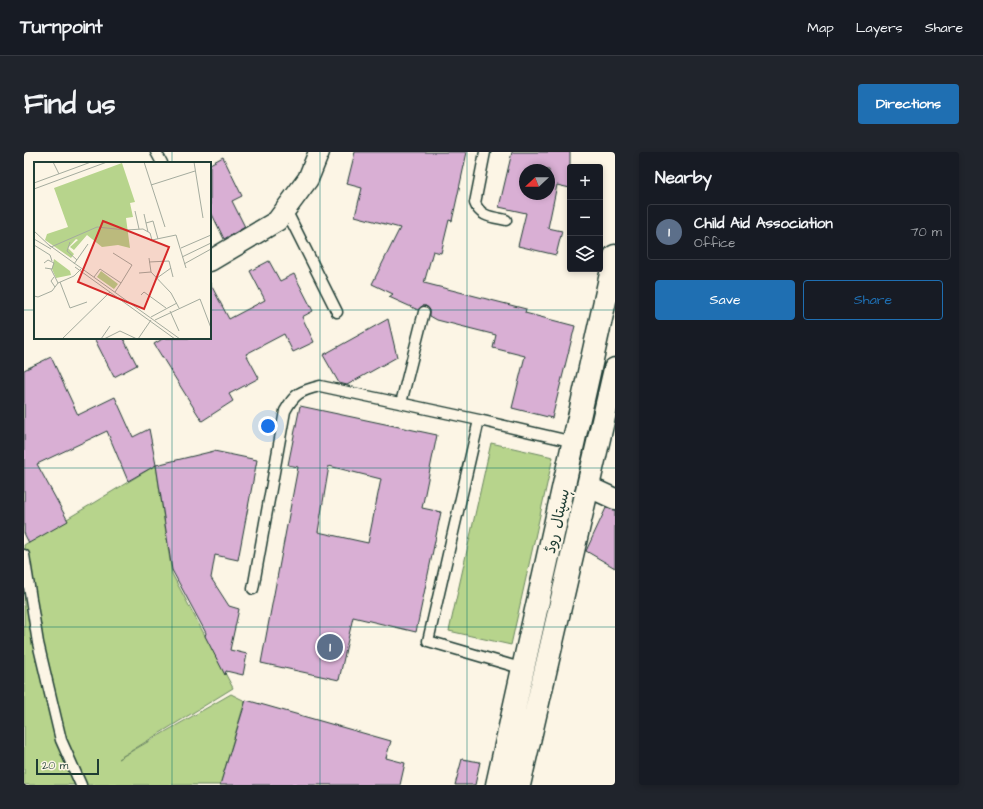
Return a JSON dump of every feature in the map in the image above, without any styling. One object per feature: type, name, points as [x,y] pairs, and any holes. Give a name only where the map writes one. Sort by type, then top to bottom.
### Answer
[{"type":"main road","name":"ہسپتال روڈ","points":[[497,785],[615,256]]},
{"type":"main road","name":"ہسپتال روڈ","points":[[519,785],[615,369]]},
{"type":"street","points":[[211,259],[277,221],[308,179],[319,152]]},
{"type":"street","points":[[589,487],[615,499]]},
{"type":"lane","points":[[156,152],[161,162]]},
{"type":"lane","points":[[485,152],[475,202],[478,210],[482,214],[506,220]]},
{"type":"lane","points":[[286,210],[337,312]]},
{"type":"lane","points":[[401,403],[424,312]]},
{"type":"lane","points":[[253,589],[285,411],[293,397],[306,390],[320,386],[574,442]]},
{"type":"lane","points":[[479,420],[428,641],[524,669]]},
{"type":"lane","points":[[24,555],[38,643],[61,740],[81,785]]},
{"type":"green space","points":[[491,443],[553,457],[511,645],[449,631]]},
{"type":"green space","points":[[156,465],[172,574],[233,688],[118,759],[231,694],[245,701],[220,785],[24,785],[24,545]]},
{"type":"building","points":[[355,152],[467,152],[452,221],[449,220],[441,253],[433,251],[424,283],[526,309],[525,313],[575,326],[552,418],[512,408],[525,356],[493,348],[496,335],[437,320],[430,316],[430,310],[426,306],[422,306],[418,310],[389,297],[393,294],[372,284],[400,228],[355,216],[362,188],[347,184]]},
{"type":"building","points":[[512,152],[570,152],[570,164],[567,164],[567,187],[557,185],[555,195],[555,164],[519,164],[519,200],[554,200],[548,228],[562,231],[556,255],[518,246],[526,213],[499,207]]},
{"type":"building","points":[[223,157],[242,196],[232,201],[245,227],[224,239],[211,212],[211,163]]},
{"type":"building","points":[[269,261],[280,281],[294,274],[313,311],[302,317],[314,342],[293,352],[284,334],[246,354],[259,378],[229,394],[233,401],[202,421],[154,344],[162,339],[211,339],[211,285],[229,319],[265,300],[250,271]]},
{"type":"building","points":[[388,319],[397,357],[347,385],[339,383],[323,355]]},
{"type":"building","points":[[95,339],[124,339],[137,365],[114,377]]},
{"type":"building","points":[[51,357],[78,415],[115,397],[133,437],[149,429],[156,465],[128,481],[107,431],[37,464],[68,521],[29,543],[24,533],[24,370]]},
{"type":"building","points":[[300,406],[437,435],[422,508],[441,512],[416,632],[353,617],[339,680],[261,663],[298,467],[288,465]],"holes":[[[329,466],[381,479],[368,543],[318,532]]]},
{"type":"building","points":[[214,451],[257,460],[238,560],[215,555],[211,578],[229,606],[239,609],[230,650],[247,654],[243,675],[226,671],[225,675],[205,636],[206,633],[172,570],[156,465]]},
{"type":"building","points":[[606,508],[615,510],[615,568],[586,551]]},
{"type":"building","points":[[246,700],[391,741],[386,758],[405,763],[400,785],[220,785]]},
{"type":"building","points":[[462,759],[480,762],[475,785],[455,785]]},
{"type":"place","name":"Child Aid Association","points":[[330,647]]}]
